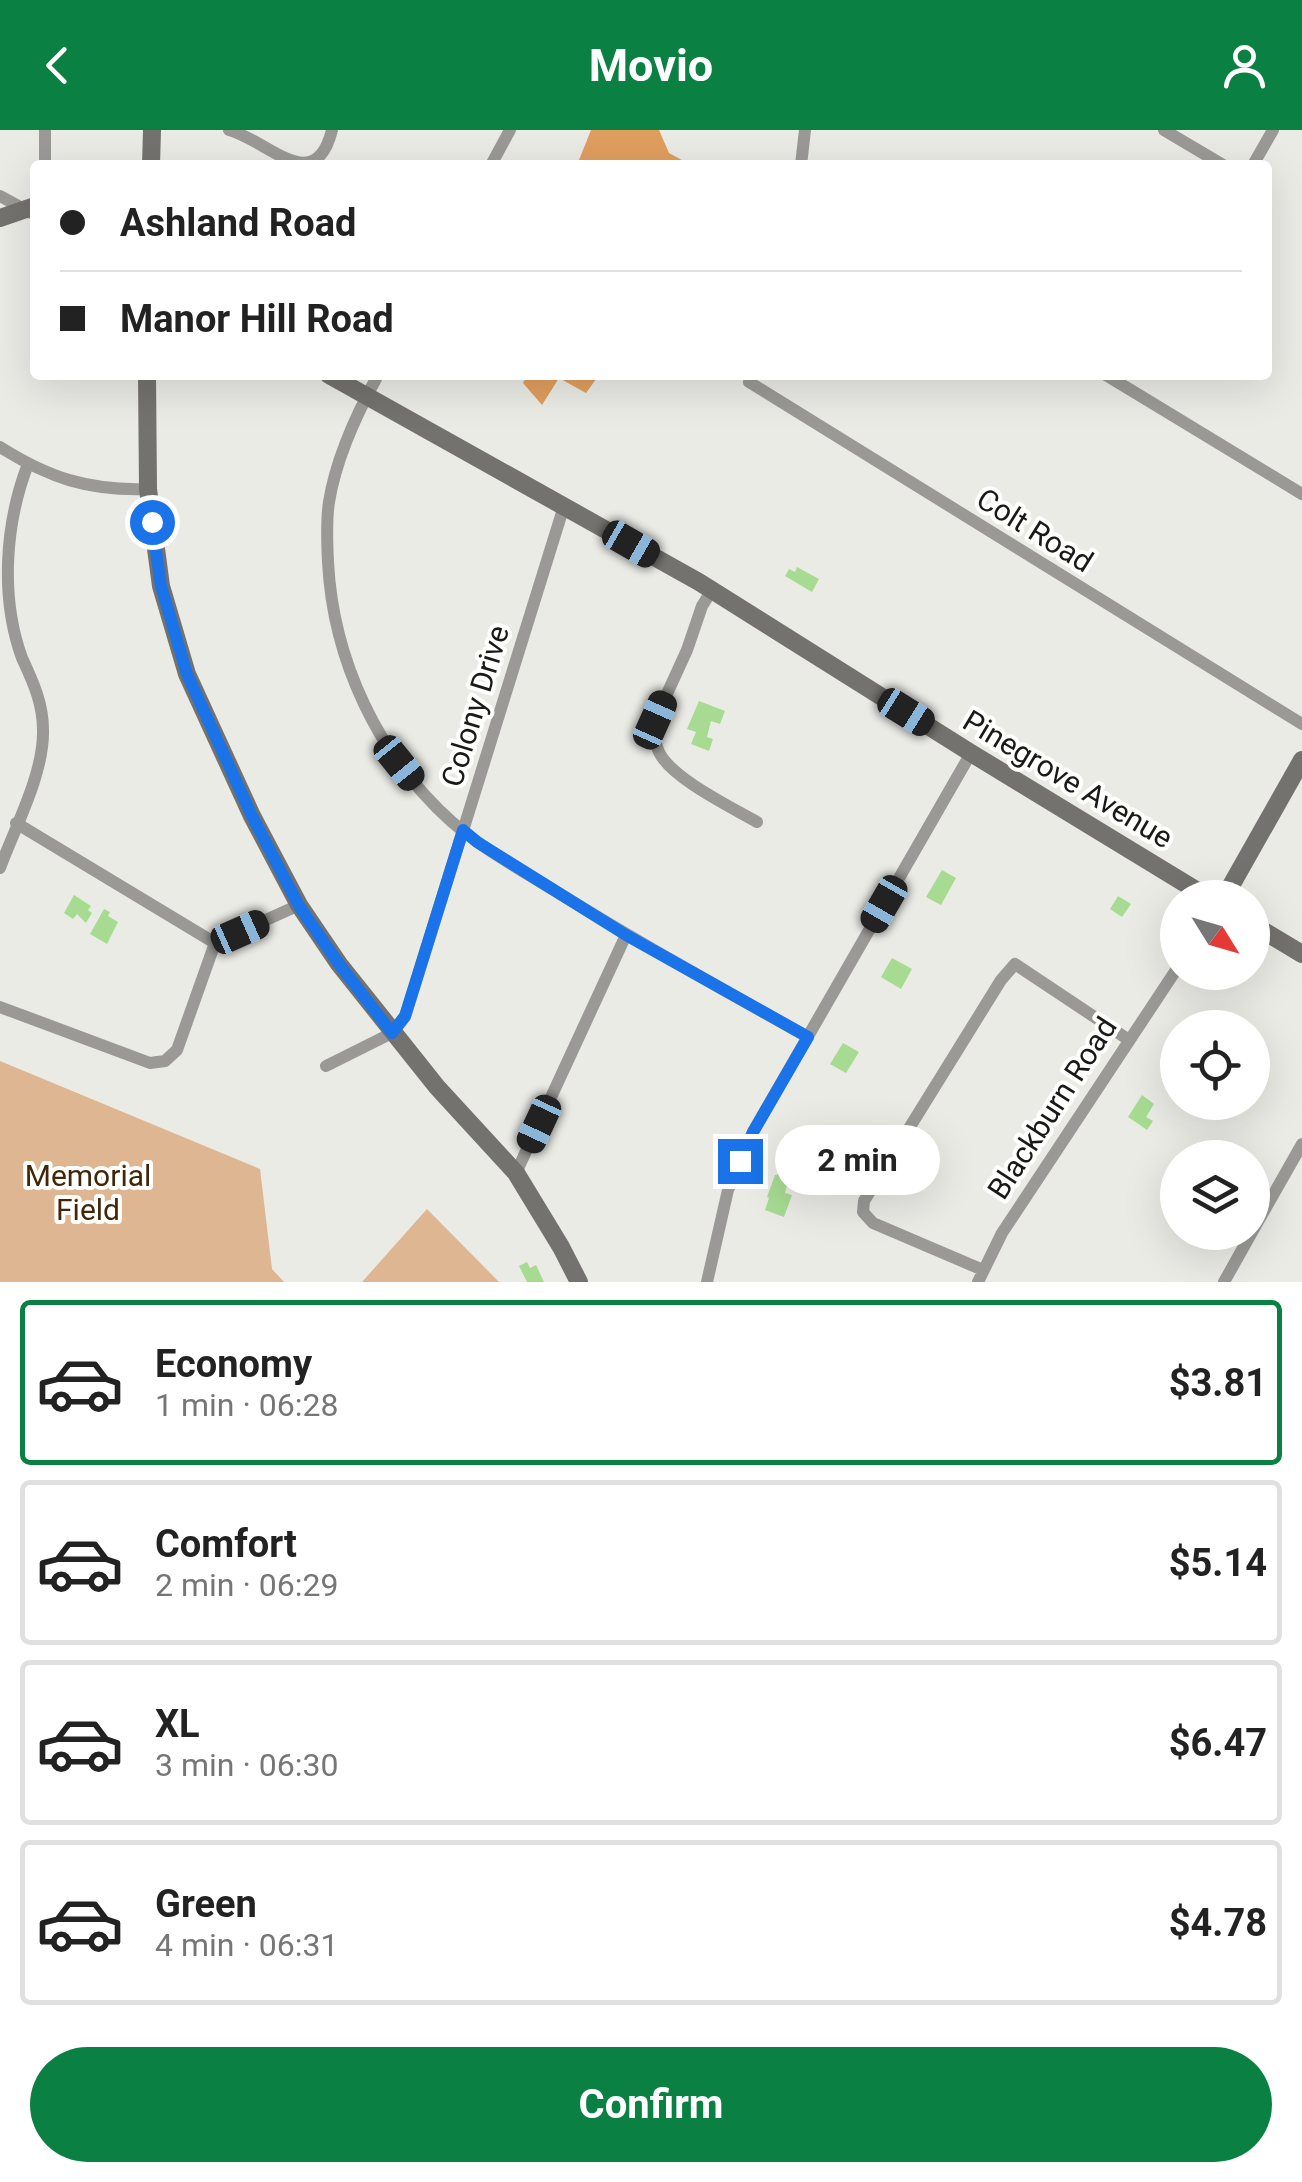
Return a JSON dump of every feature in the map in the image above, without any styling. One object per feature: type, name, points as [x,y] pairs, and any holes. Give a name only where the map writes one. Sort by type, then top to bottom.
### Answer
[{"type":"street","points":[[45,130],[46,160]]},
{"type":"street","points":[[148,160],[152,130]]},
{"type":"street","points":[[229,130],[293,160]]},
{"type":"street","points":[[318,160],[328,148],[332,130]]},
{"type":"street","points":[[494,160],[510,130]]},
{"type":"street","points":[[802,160],[805,130]]},
{"type":"street","points":[[1164,130],[1214,160]]},
{"type":"street","points":[[1256,160],[1273,130]]},
{"type":"street","points":[[0,196],[30,210]]},
{"type":"street","points":[[0,218],[30,210]]},
{"type":"street","points":[[147,380],[148,489],[161,586],[187,674],[252,816],[299,906],[339,964],[437,1087],[516,1173],[579,1282]]},
{"type":"street","name":"Pinegrove Avenue","points":[[338,380],[712,590],[1179,880]]},
{"type":"street","points":[[375,380],[339,467],[329,502],[329,580],[335,620],[352,676],[399,763],[424,794],[477,842],[626,935],[808,1037]]},
{"type":"street","name":"Colt Road","points":[[750,380],[1302,724]]},
{"type":"street","points":[[1131,382],[1302,494]]},
{"type":"street","points":[[0,447],[28,464],[82,484],[148,489]]},
{"type":"street","points":[[0,868],[38,767],[43,739],[39,696],[16,640],[6,583],[7,542],[28,464]]},
{"type":"street","name":"Colony Drive","points":[[392,1033],[405,1016],[564,506]]},
{"type":"street","points":[[712,590],[655,720],[656,746],[666,762],[687,780],[757,822]]},
{"type":"street","points":[[707,1282],[728,1190],[753,1132],[971,753]]},
{"type":"street","points":[[1234,880],[1302,760]]},
{"type":"street","points":[[16,824],[216,943]]},
{"type":"street","points":[[0,1007],[150,1063],[166,1061],[177,1050],[216,943],[299,906]]},
{"type":"street","points":[[516,1173],[626,935]]},
{"type":"street","points":[[1270,935],[1302,954]]},
{"type":"street","points":[[981,1276],[872,1223],[863,1212],[864,1201],[1001,980],[1015,964],[1129,1040]]},
{"type":"street","name":"Blackburn Road","points":[[981,1276],[1002,1233],[1163,990]]},
{"type":"street","points":[[326,1066],[392,1033]]},
{"type":"street","points":[[1270,1200],[1302,1144]]},
{"type":"street","points":[[1224,1282],[1242,1250]]},
{"type":"green space","name":"Memorial Field","points":[[0,1061],[260,1169],[272,1269],[284,1282],[0,1282]]},
{"type":"green space","points":[[427,1209],[499,1282],[362,1282]]},
{"type":"shaded area","points":[[591,130],[659,130],[669,153],[682,160],[579,160]]},
{"type":"shaded area","points":[[524,380],[558,380],[542,405]]},
{"type":"shaded area","points":[[563,380],[595,380],[586,393]]},
{"type":"building","points":[[797,567],[819,579],[812,592],[785,576],[789,569],[795,572]]},
{"type":"building","points":[[699,701],[725,711],[720,724],[711,721],[707,737],[713,739],[709,751],[691,744],[696,732],[687,729]]},
{"type":"building","points":[[942,870],[956,878],[941,905],[926,897]]},
{"type":"building","points":[[74,895],[91,906],[86,923],[77,914],[73,919],[64,913]]},
{"type":"building","points":[[1118,896],[1131,904],[1122,917],[1110,909]]},
{"type":"building","points":[[104,909],[118,922],[107,944],[90,934]]},
{"type":"building","points":[[892,958],[912,969],[901,989],[881,977]]},
{"type":"building","points":[[843,1043],[859,1052],[846,1073],[830,1064]]},
{"type":"building","points":[[1142,1095],[1154,1104],[1146,1117],[1153,1121],[1147,1130],[1128,1117]]},
{"type":"building","points":[[780,1169],[790,1173],[785,1193],[792,1195],[784,1217],[765,1210]]},
{"type":"building","points":[[527,1262],[530,1268],[536,1265],[544,1282],[527,1282],[519,1266]]},
{"type":"route","points":[[152,522],[161,586],[187,674],[252,816],[299,906],[392,1033],[405,1016],[463,830],[626,935],[808,1037],[740,1161]]}]
